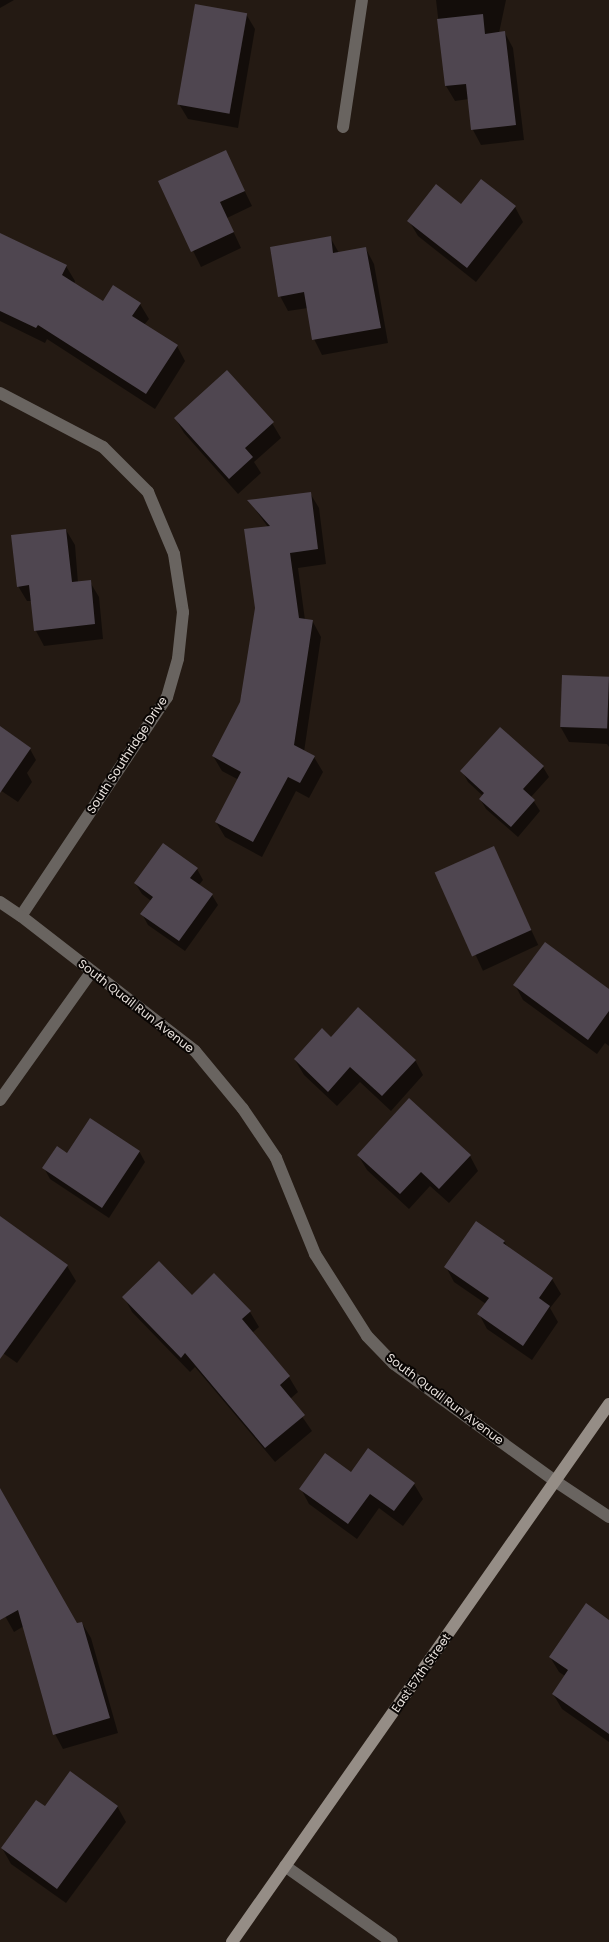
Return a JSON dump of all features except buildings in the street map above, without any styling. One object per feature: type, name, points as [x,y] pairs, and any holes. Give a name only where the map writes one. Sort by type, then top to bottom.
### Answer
[{"type":"main road","name":"East 57th Street","points":[[232,1942],[609,1404]]},
{"type":"street","points":[[344,127],[362,0]]},
{"type":"street","name":"South Southridge Drive","points":[[0,393],[103,447],[148,492],[174,554],[183,612],[178,659],[167,697],[21,916]]},
{"type":"street","name":"South Quail Run Avenue","points":[[0,902],[21,916],[195,1051],[243,1109],[276,1158],[315,1254],[367,1336],[394,1364],[555,1481],[609,1517]]},
{"type":"street","points":[[0,1100],[92,971]]},
{"type":"street","points":[[286,1866],[392,1942]]}]
